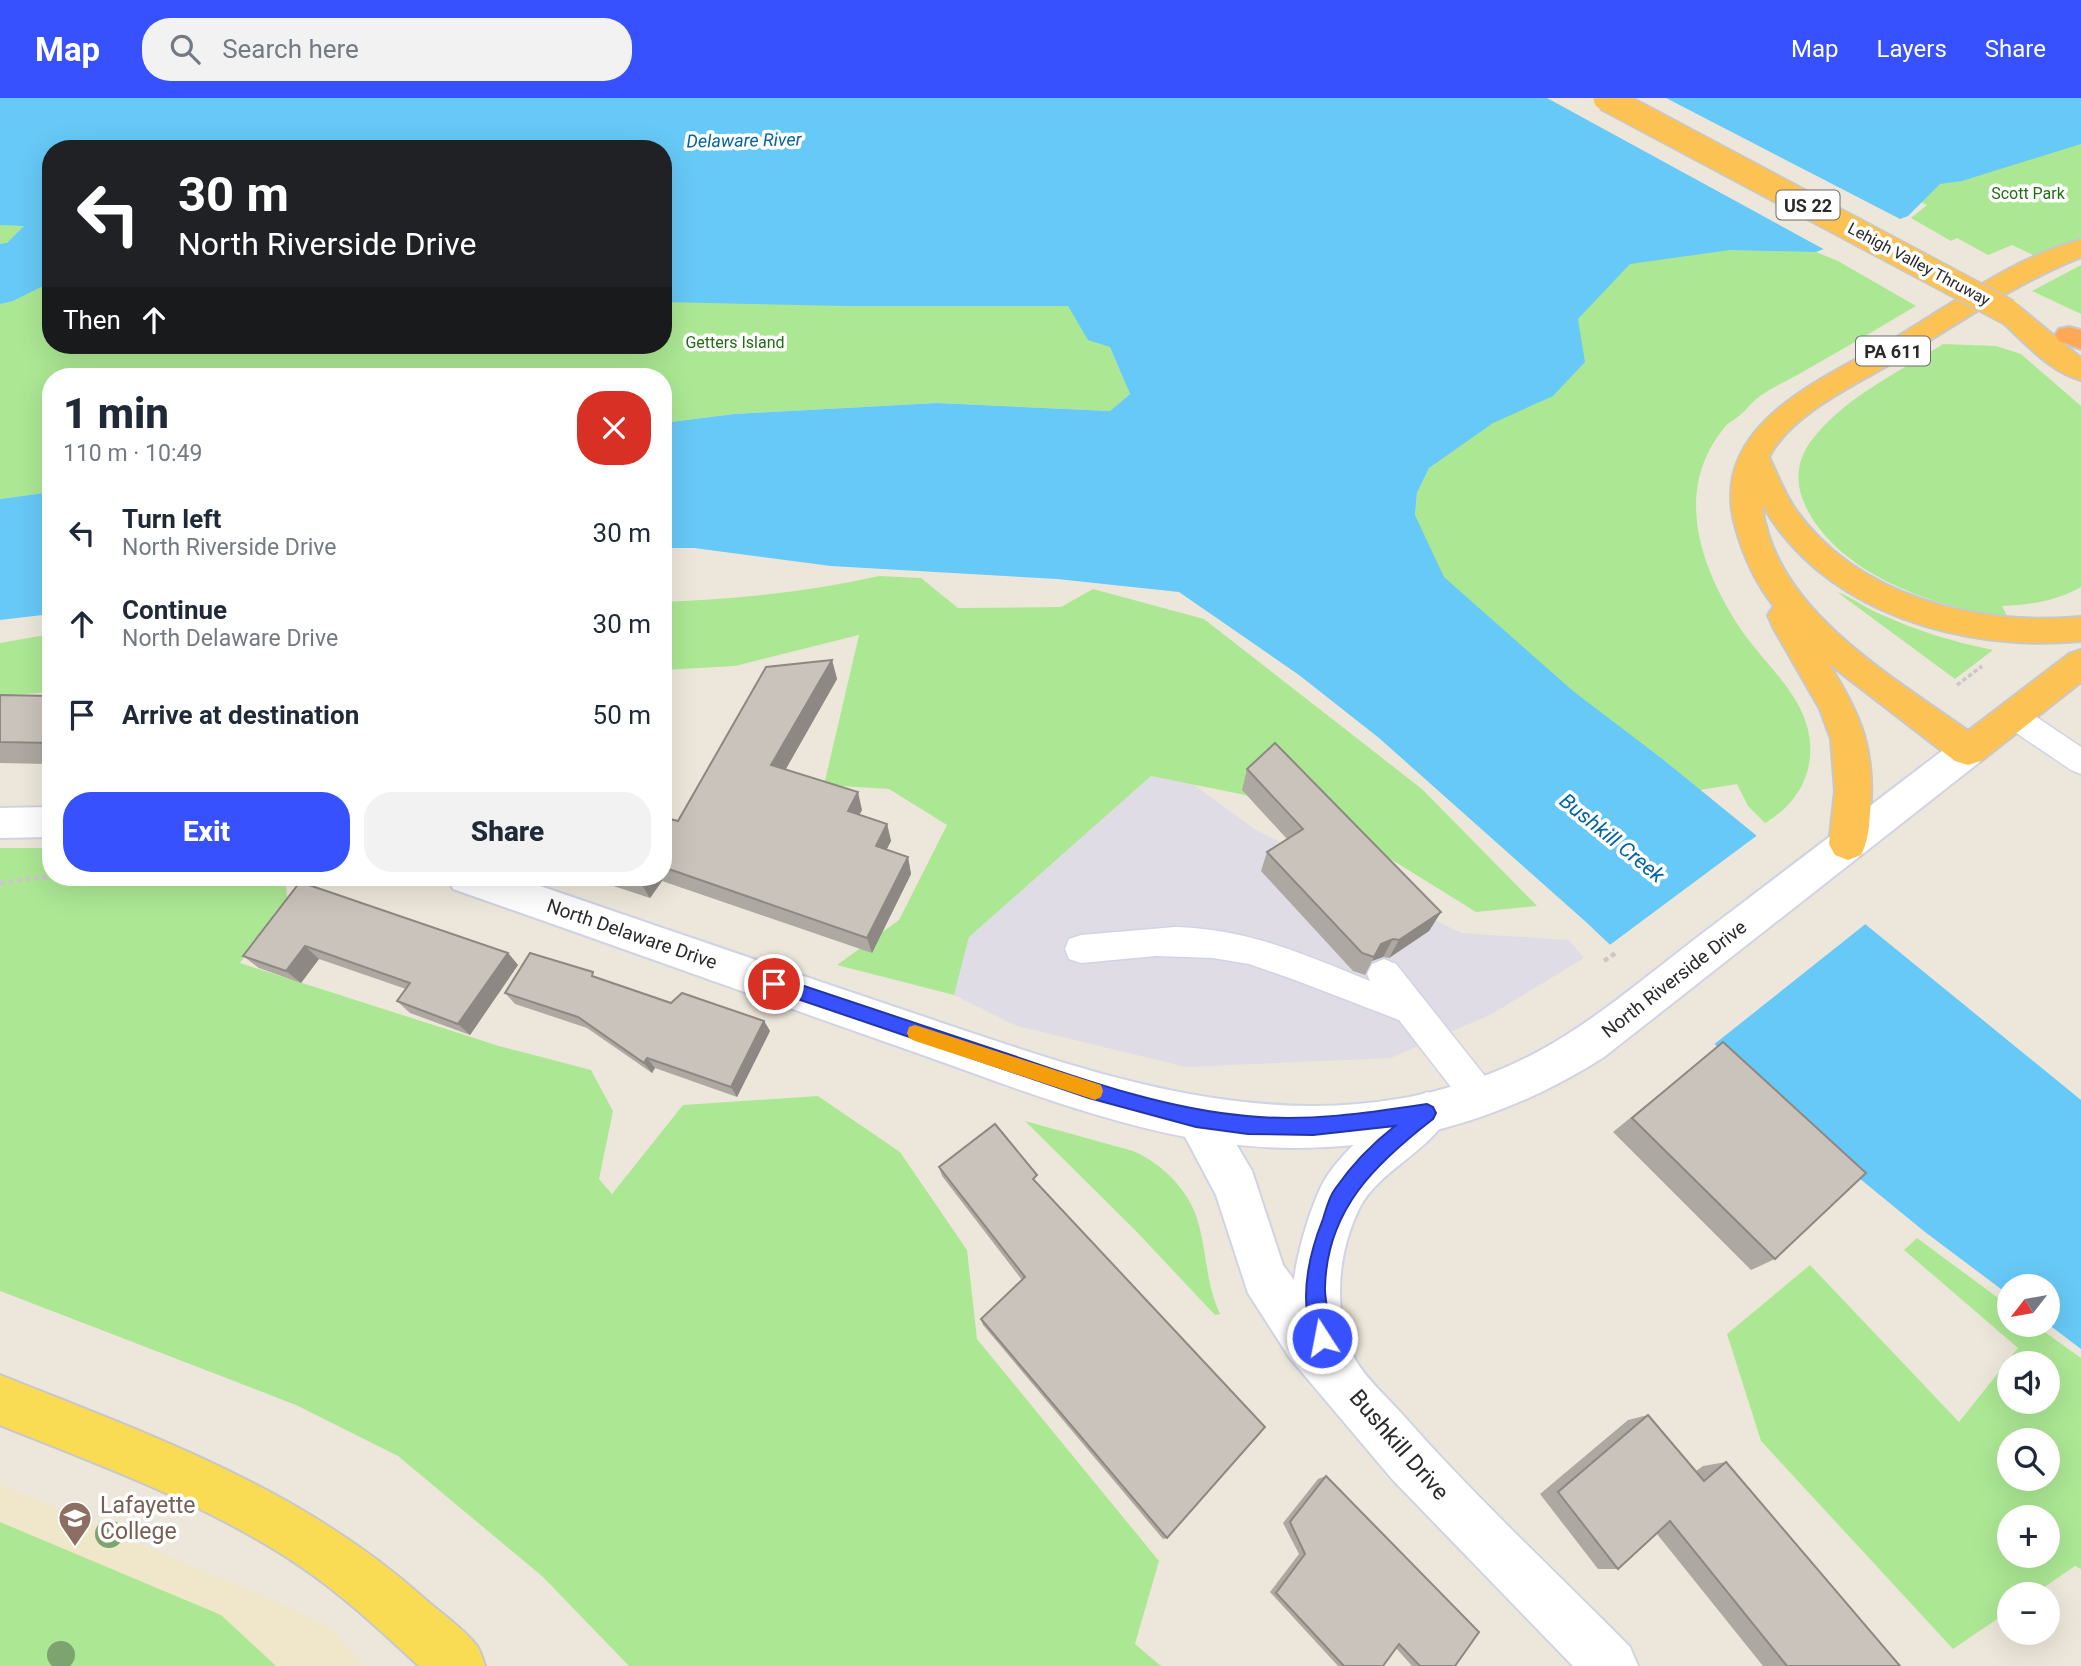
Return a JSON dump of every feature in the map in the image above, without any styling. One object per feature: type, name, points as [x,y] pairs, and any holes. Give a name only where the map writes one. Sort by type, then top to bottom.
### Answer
[{"type":"highway","name":"Lehigh Valley Thruway","points":[[1606,98],[2008,312],[2077,338]]},
{"type":"highway","name":"PA 611","points":[[1968,751],[1827,642],[1809,625],[1780,589],[1759,555],[1748,518],[1745,486],[1754,457],[1769,434],[1791,414],[2027,273],[2081,248]]},
{"type":"highway","name":"Lehigh Valley Thruway","points":[[2008,312],[2056,354],[2081,371]]},
{"type":"highway","points":[[1754,457],[1777,503],[1799,534],[1830,562],[1876,591],[1928,614],[1983,628],[2042,634],[2081,629]]},
{"type":"highway","name":"PA 611","points":[[1780,589],[1784,610],[1798,646],[1837,706],[1850,741],[1855,786],[1848,844]]},
{"type":"highway","name":"North Riverside Drive","points":[[1968,751],[2081,663]]},
{"type":"main road","name":"North Riverside Drive","points":[[1196,1118],[1248,1125],[1313,1126],[1361,1123],[1427,1113],[1515,1085],[1594,1041],[1968,751]]},
{"type":"main road","points":[[0,823],[42,822]]},
{"type":"main road","name":"North Delaware Drive","points":[[493,886],[952,1045],[1089,1090],[1196,1118]]},
{"type":"main road","points":[[1337,1373],[1322,1338],[1316,1313],[1315,1286],[1324,1239],[1340,1197],[1368,1162],[1387,1143],[1427,1113]]},
{"type":"main road","name":"Bushkill Drive","points":[[1196,1118],[1236,1187],[1264,1277],[1306,1340],[1419,1470],[1611,1666]]},
{"type":"main road","points":[[0,1400],[108,1443],[225,1496],[299,1535],[374,1589],[458,1666]]},
{"type":"lane","points":[[2013,716],[2081,762]]},
{"type":"lane","points":[[1081,949],[1120,943],[1182,941],[1234,946],[1301,968],[1378,1001],[1410,1007]]},
{"type":"lane","points":[[1384,974],[1480,1097]]},
{"type":"path","points":[[1957,685],[1988,662]]},
{"type":"path","points":[[0,883],[42,877]]},
{"type":"path","points":[[1604,961],[1617,952]]},
{"type":"shaded area","points":[[1151,776],[1191,783],[1256,830],[1461,933],[1569,940],[1584,958],[1492,1014],[1391,1058],[1186,1067],[1017,1026],[954,995],[969,937]]},
{"type":"shaded area","name":"Lafayette College","points":[[0,1484],[300,1612],[334,1631],[364,1666],[0,1666]]},
{"type":"green space","name":"Scott Park","points":[[2081,109],[2081,248],[2048,262],[2012,245],[1988,255],[1957,238],[1951,241],[1911,218],[1927,205],[1870,178]]},
{"type":"green space","name":"Getters Island","points":[[0,225],[42,226],[42,354],[672,354],[672,265],[1090,270],[1110,346],[1130,394],[1110,411],[937,403],[734,414],[672,422],[672,368],[42,368],[42,493],[0,499]]},
{"type":"green space","points":[[1652,226],[1816,252],[1838,261],[1916,306],[1755,400],[1724,428],[1709,452],[1700,476],[1696,501],[1698,527],[1712,577],[1738,625],[1793,696],[1803,714],[1808,732],[1809,767],[1803,783],[1794,798],[1765,823],[1748,806],[1737,784],[1700,790],[1665,761],[1454,630],[1415,515],[1417,493],[1429,468]]},
{"type":"green space","points":[[2081,265],[2081,314],[2032,291]]},
{"type":"green space","points":[[1943,344],[1996,346],[2021,354],[2081,406],[2081,587],[2043,601],[2002,606],[2007,616],[1950,605],[1891,584],[1864,569],[1820,529],[1805,505],[1799,473],[1802,456],[1811,441],[1855,399]]},
{"type":"green space","points":[[879,576],[921,578],[958,608],[1061,607],[1093,589],[1204,619],[1422,789],[1537,906],[1476,912],[1392,860],[1255,797],[1151,776],[969,937],[954,995],[837,965],[899,920],[947,825],[889,789],[824,785],[859,635],[735,666],[672,670],[672,602],[772,594]]},
{"type":"green space","points":[[1837,592],[1908,626],[1993,650],[1955,679]]},
{"type":"green space","points":[[42,636],[42,693],[0,696],[0,643]]},
{"type":"green space","points":[[0,848],[42,848],[42,886],[286,886],[287,898],[240,963],[499,1046],[591,1070],[613,1111],[599,1179],[612,1194],[683,1105],[818,1096],[900,1152],[967,1250],[977,1339],[1159,1561],[1135,1644],[1161,1666],[629,1666],[543,1577],[398,1456],[296,1405],[0,1291]]},
{"type":"green space","points":[[1025,1121],[1133,1151],[1165,1171],[1183,1191],[1195,1213],[1212,1291],[1220,1314],[1215,1315],[1135,1230]]},
{"type":"green space","points":[[1917,1238],[1997,1297],[1997,1330],[1904,1250]]},
{"type":"green space","points":[[1810,1265],[1959,1422],[1997,1374],[1997,1414],[2060,1414],[2060,1351],[2016,1351],[2018,1348],[2005,1337],[2052,1337],[2081,1358],[2081,1569],[2075,1566],[2052,1582],[1997,1582],[1997,1619],[1953,1649],[1761,1441],[1727,1334]]},
{"type":"green space","name":"Lafayette College","points":[[0,1522],[221,1615],[276,1666],[0,1666]]},
{"type":"water","points":[[0,98],[2081,98],[2081,144],[1962,181],[1940,184],[1908,216],[1816,252],[1730,250],[1630,264],[1578,319],[1585,362],[1553,396],[1493,423],[1429,468],[1417,493],[1415,515],[1444,577],[1573,691],[1665,761],[2081,1100],[2081,1349],[2060,1333],[2060,1274],[1997,1274],[1997,1286],[1925,1232],[1837,1160],[1586,922],[1379,738],[1299,675],[1179,592],[1057,579],[831,566],[694,548],[672,548],[672,422],[734,414],[937,403],[1110,411],[1130,394],[1110,347],[1088,340],[1068,306],[846,306],[672,302],[672,140],[42,140],[42,286],[13,301],[0,304],[0,244],[7,243],[24,226],[0,225]]},
{"type":"water","points":[[42,493],[42,615],[0,620],[0,499]]},
{"type":"pier","points":[[1547,98],[1666,98],[1904,221],[1827,251]]},
{"type":"pier","points":[[1759,834],[1868,922],[1712,1046],[1607,947]]},
{"type":"building","points":[[832,660],[771,765],[858,792],[848,811],[887,824],[876,846],[908,857],[867,938],[672,870],[672,819],[678,821],[766,667]]},
{"type":"building","points":[[0,695],[42,696],[42,743],[0,742]]},
{"type":"building","points":[[1275,743],[1441,912],[1399,940],[1393,939],[1381,944],[1374,957],[1362,953],[1267,852],[1303,829],[1247,769]]},
{"type":"building","points":[[297,886],[312,886],[508,953],[458,1024],[397,1001],[410,983],[305,946],[286,971],[243,956]]},
{"type":"building","points":[[530,953],[593,972],[592,976],[671,1003],[682,993],[764,1021],[731,1087],[647,1058],[644,1063],[578,1017],[505,993]]},
{"type":"building","points":[[1723,1042],[1866,1173],[1775,1259],[1632,1118]]},
{"type":"building","points":[[995,1124],[1037,1175],[1033,1179],[1265,1427],[1167,1538],[981,1319],[1025,1277],[939,1167]]},
{"type":"building","points":[[1648,1415],[1704,1481],[1726,1462],[1900,1666],[1787,1666],[1670,1521],[1618,1569],[1558,1492]]},
{"type":"building","points":[[1326,1476],[1479,1632],[1455,1666],[1420,1666],[1399,1644],[1383,1666],[1344,1666],[1276,1593],[1305,1554],[1290,1522]]},
{"type":"slow traffic","points":[[915,1033],[1095,1091]]},
{"type":"place","name":"Lafayette College","points":[[75,1548]]},
{"type":"route","points":[[774,984],[1089,1090],[1196,1118],[1248,1125],[1337,1126],[1427,1113],[1387,1143],[1340,1197],[1318,1262],[1316,1313],[1322,1338]]},
{"type":"water label","name":"Delaware River","points":[[744,140]]},
{"type":"water label","name":"Bushkill Creek","points":[[1612,838]]}]
